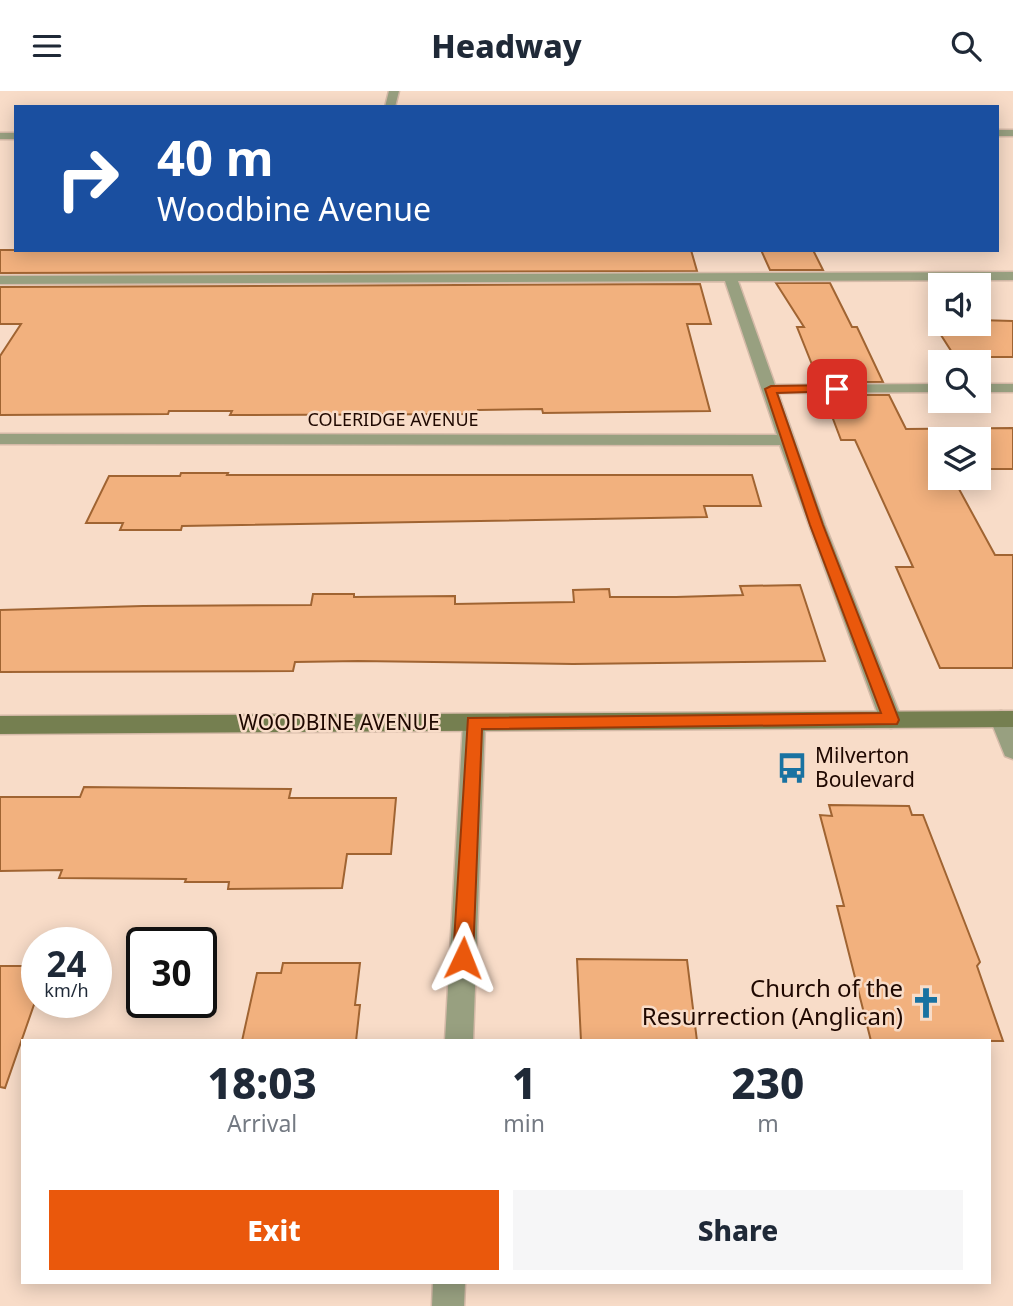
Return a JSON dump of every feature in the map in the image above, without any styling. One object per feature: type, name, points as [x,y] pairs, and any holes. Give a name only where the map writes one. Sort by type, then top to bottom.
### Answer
[{"type":"main road","name":"WOODBINE AVENUE","points":[[0,725],[1007,719]]},
{"type":"street","points":[[0,280],[1013,276]]},
{"type":"street","points":[[730,277],[771,389],[786,440],[891,720]]},
{"type":"street","points":[[771,389],[928,388]]},
{"type":"street","points":[[991,388],[1013,388]]},
{"type":"street","name":"COLERIDGE AVENUE","points":[[0,439],[786,440]]},
{"type":"street","points":[[1007,719],[1013,750]]},
{"type":"street","points":[[459,1039],[474,723]]},
{"type":"street","points":[[448,1306],[449,1284]]},
{"type":"building","points":[[0,250],[692,252],[697,271],[0,273]]},
{"type":"building","points":[[762,252],[814,252],[823,270],[770,270]]},
{"type":"building","points":[[776,283],[830,283],[852,327],[857,327],[883,382],[819,382],[797,327],[804,327]]},
{"type":"building","points":[[700,284],[711,324],[687,324],[710,411],[543,413],[542,409],[478,410],[478,414],[230,415],[232,411],[169,411],[168,414],[0,415],[0,356],[21,324],[0,324],[0,287]]},
{"type":"building","points":[[991,320],[1013,321],[1013,357],[991,357],[991,350],[951,350],[942,336],[991,336]]},
{"type":"building","points":[[824,395],[889,395],[906,429],[928,429],[928,490],[960,490],[995,555],[1013,555],[1013,668],[940,668],[896,567],[913,567],[855,440],[841,440]]},
{"type":"building","points":[[991,428],[1013,428],[1013,469],[991,469]]},
{"type":"building","points":[[181,473],[752,475],[761,506],[704,506],[707,517],[182,526],[181,530],[120,530],[123,523],[86,523],[109,476],[180,476]]},
{"type":"building","points":[[800,585],[825,661],[573,664],[358,661],[295,662],[293,671],[0,672],[0,610],[311,605],[313,594],[354,594],[354,597],[455,596],[455,604],[574,602],[573,590],[609,589],[610,597],[676,597],[743,595],[740,586]]},
{"type":"building","points":[[84,787],[291,789],[289,798],[396,798],[391,854],[347,854],[342,888],[228,889],[229,882],[59,878],[62,870],[0,871],[0,797],[80,797]]},
{"type":"building","name":"Church of the Resurrection (Anglican)","points":[[829,805],[909,806],[912,815],[923,815],[980,962],[977,966],[1003,1041],[870,1039],[837,906],[844,906],[820,815],[832,816]]},
{"type":"building","points":[[577,959],[687,960],[697,1039],[581,1039]]},
{"type":"building","points":[[283,963],[360,963],[355,1005],[360,1005],[356,1039],[242,1039],[257,973],[281,973]]},
{"type":"building","points":[[0,966],[21,966],[21,1018],[29,1018],[5,1088],[0,1087]]},
{"type":"place","name":"Milverton Boulevard","points":[[792,768]]},
{"type":"place","name":"Church of the Resurrection (Anglican)","points":[[926,1003]]},
{"type":"route","points":[[463,958],[474,723],[891,720],[816,525],[771,389],[837,389]]}]
